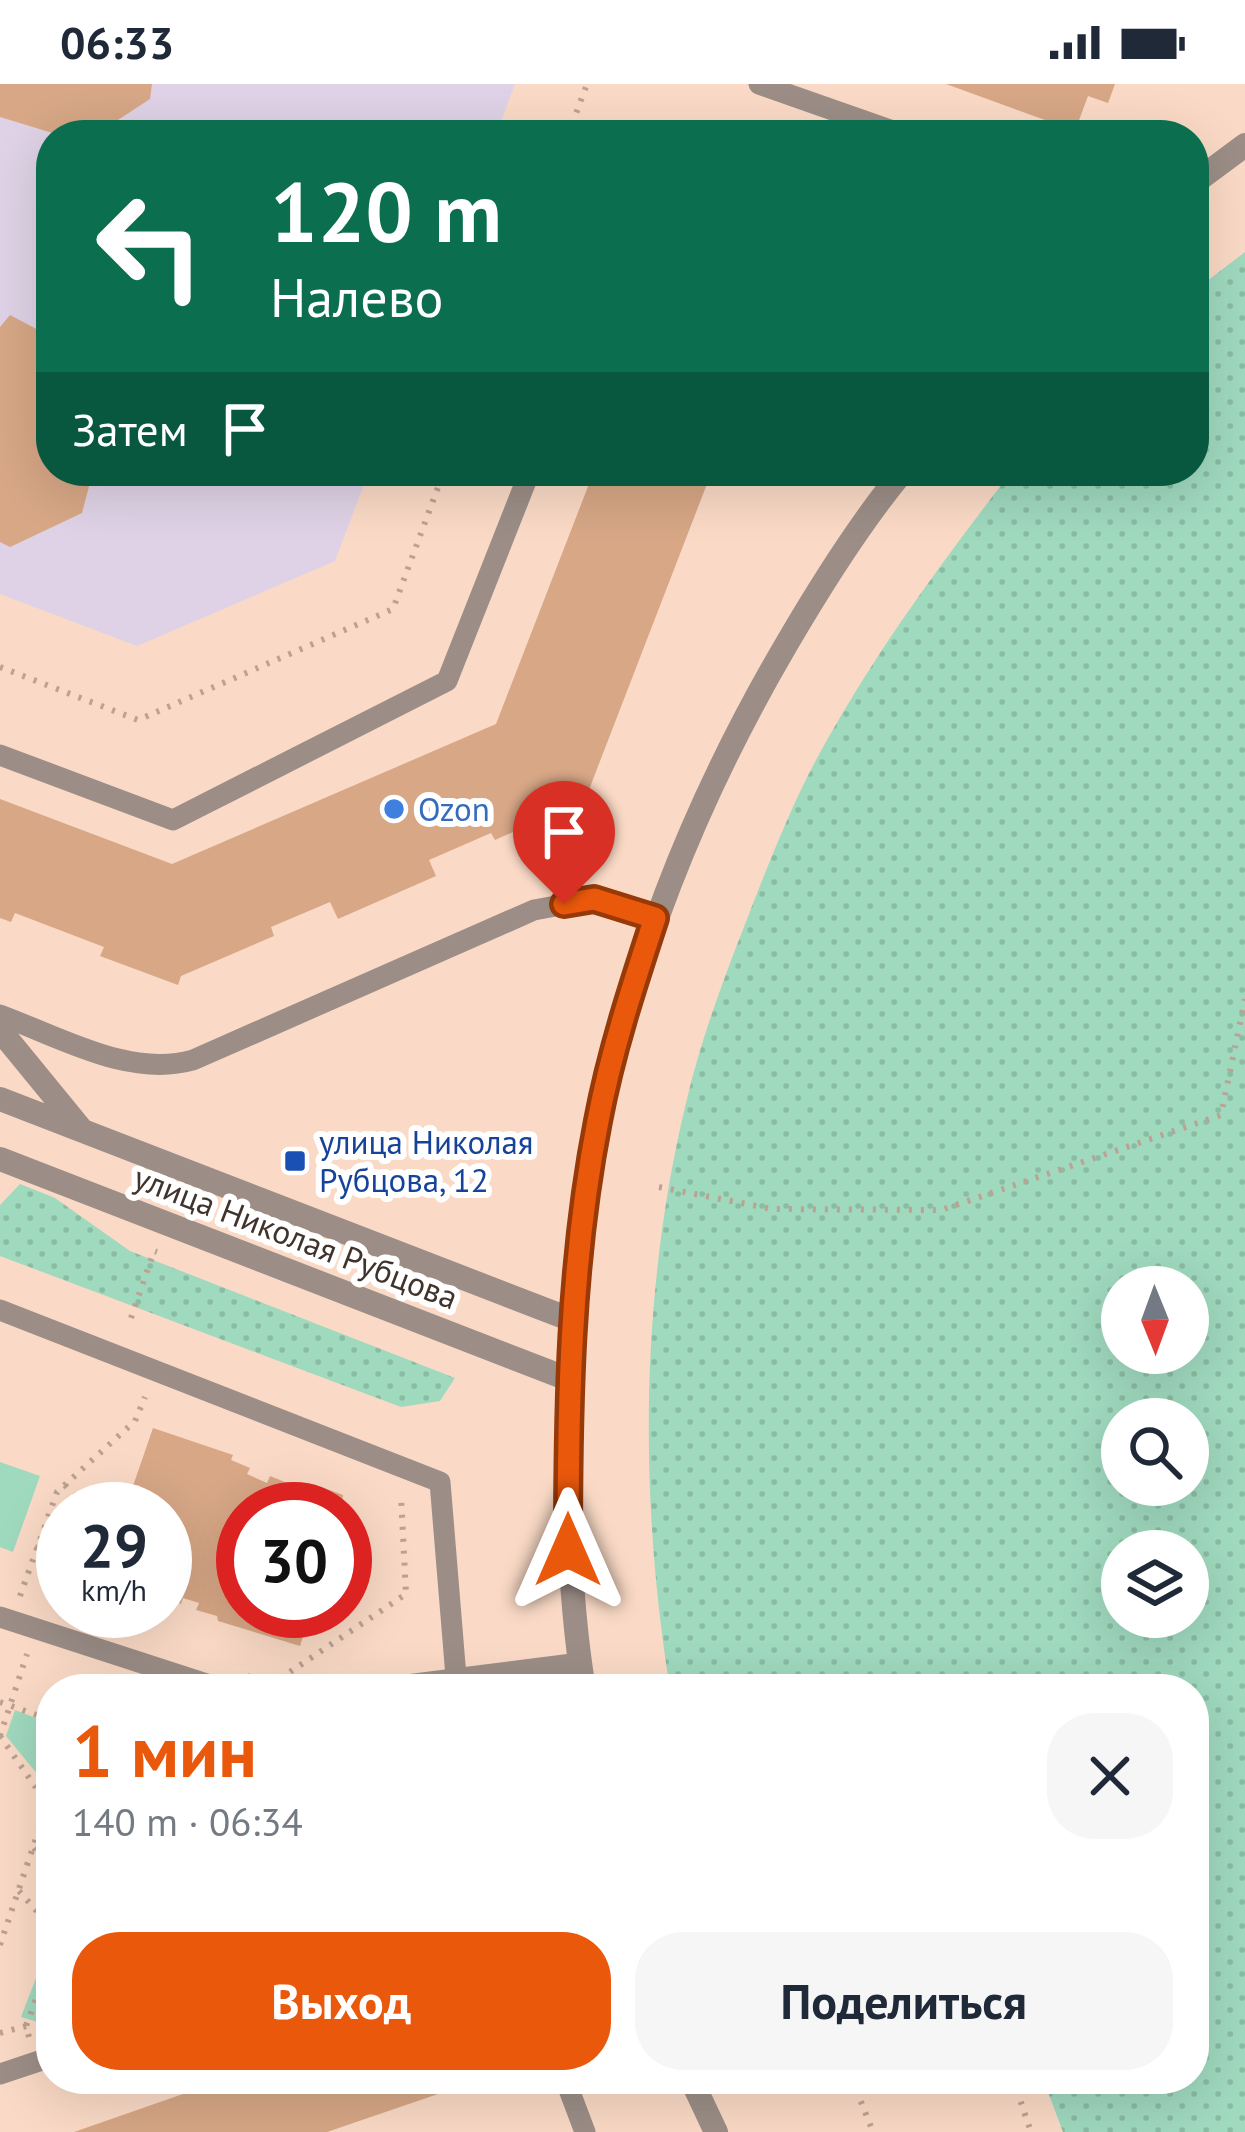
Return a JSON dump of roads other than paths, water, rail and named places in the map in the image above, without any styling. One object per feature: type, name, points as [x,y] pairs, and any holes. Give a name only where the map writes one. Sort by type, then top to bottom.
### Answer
[{"type":"street","points":[[1209,172],[1245,146]]},
{"type":"street","points":[[582,1674],[568,1550],[568,1379],[584,1207],[598,1120],[622,1021],[696,814],[746,713],[809,605],[892,486]]},
{"type":"street","points":[[0,1030],[83,1131]]},
{"type":"street","name":"улица Николая Рубцова","points":[[0,1100],[572,1320]]},
{"type":"street","name":"улица Николая Рубцова","points":[[0,1160],[568,1379]]},
{"type":"street","points":[[698,2094],[716,2132]]},
{"type":"lane","points":[[759,84],[861,120]]},
{"type":"lane","points":[[0,755],[173,820],[447,681],[524,486]]},
{"type":"lane","points":[[0,1015],[130,1063],[168,1067],[534,910],[594,899],[655,918]]},
{"type":"lane","points":[[0,1310],[440,1482],[455,1674]]},
{"type":"lane","points":[[0,1617],[208,1674]]},
{"type":"lane","points":[[512,1674],[580,1663]]},
{"type":"lane","points":[[0,2074],[36,2056]]},
{"type":"lane","points":[[571,2094],[585,2132]]},
{"type":"place","name":"Ozon","points":[[394,809]]},
{"type":"place","name":"улица Николая Рубцова, 12","points":[[295,1161]]}]
